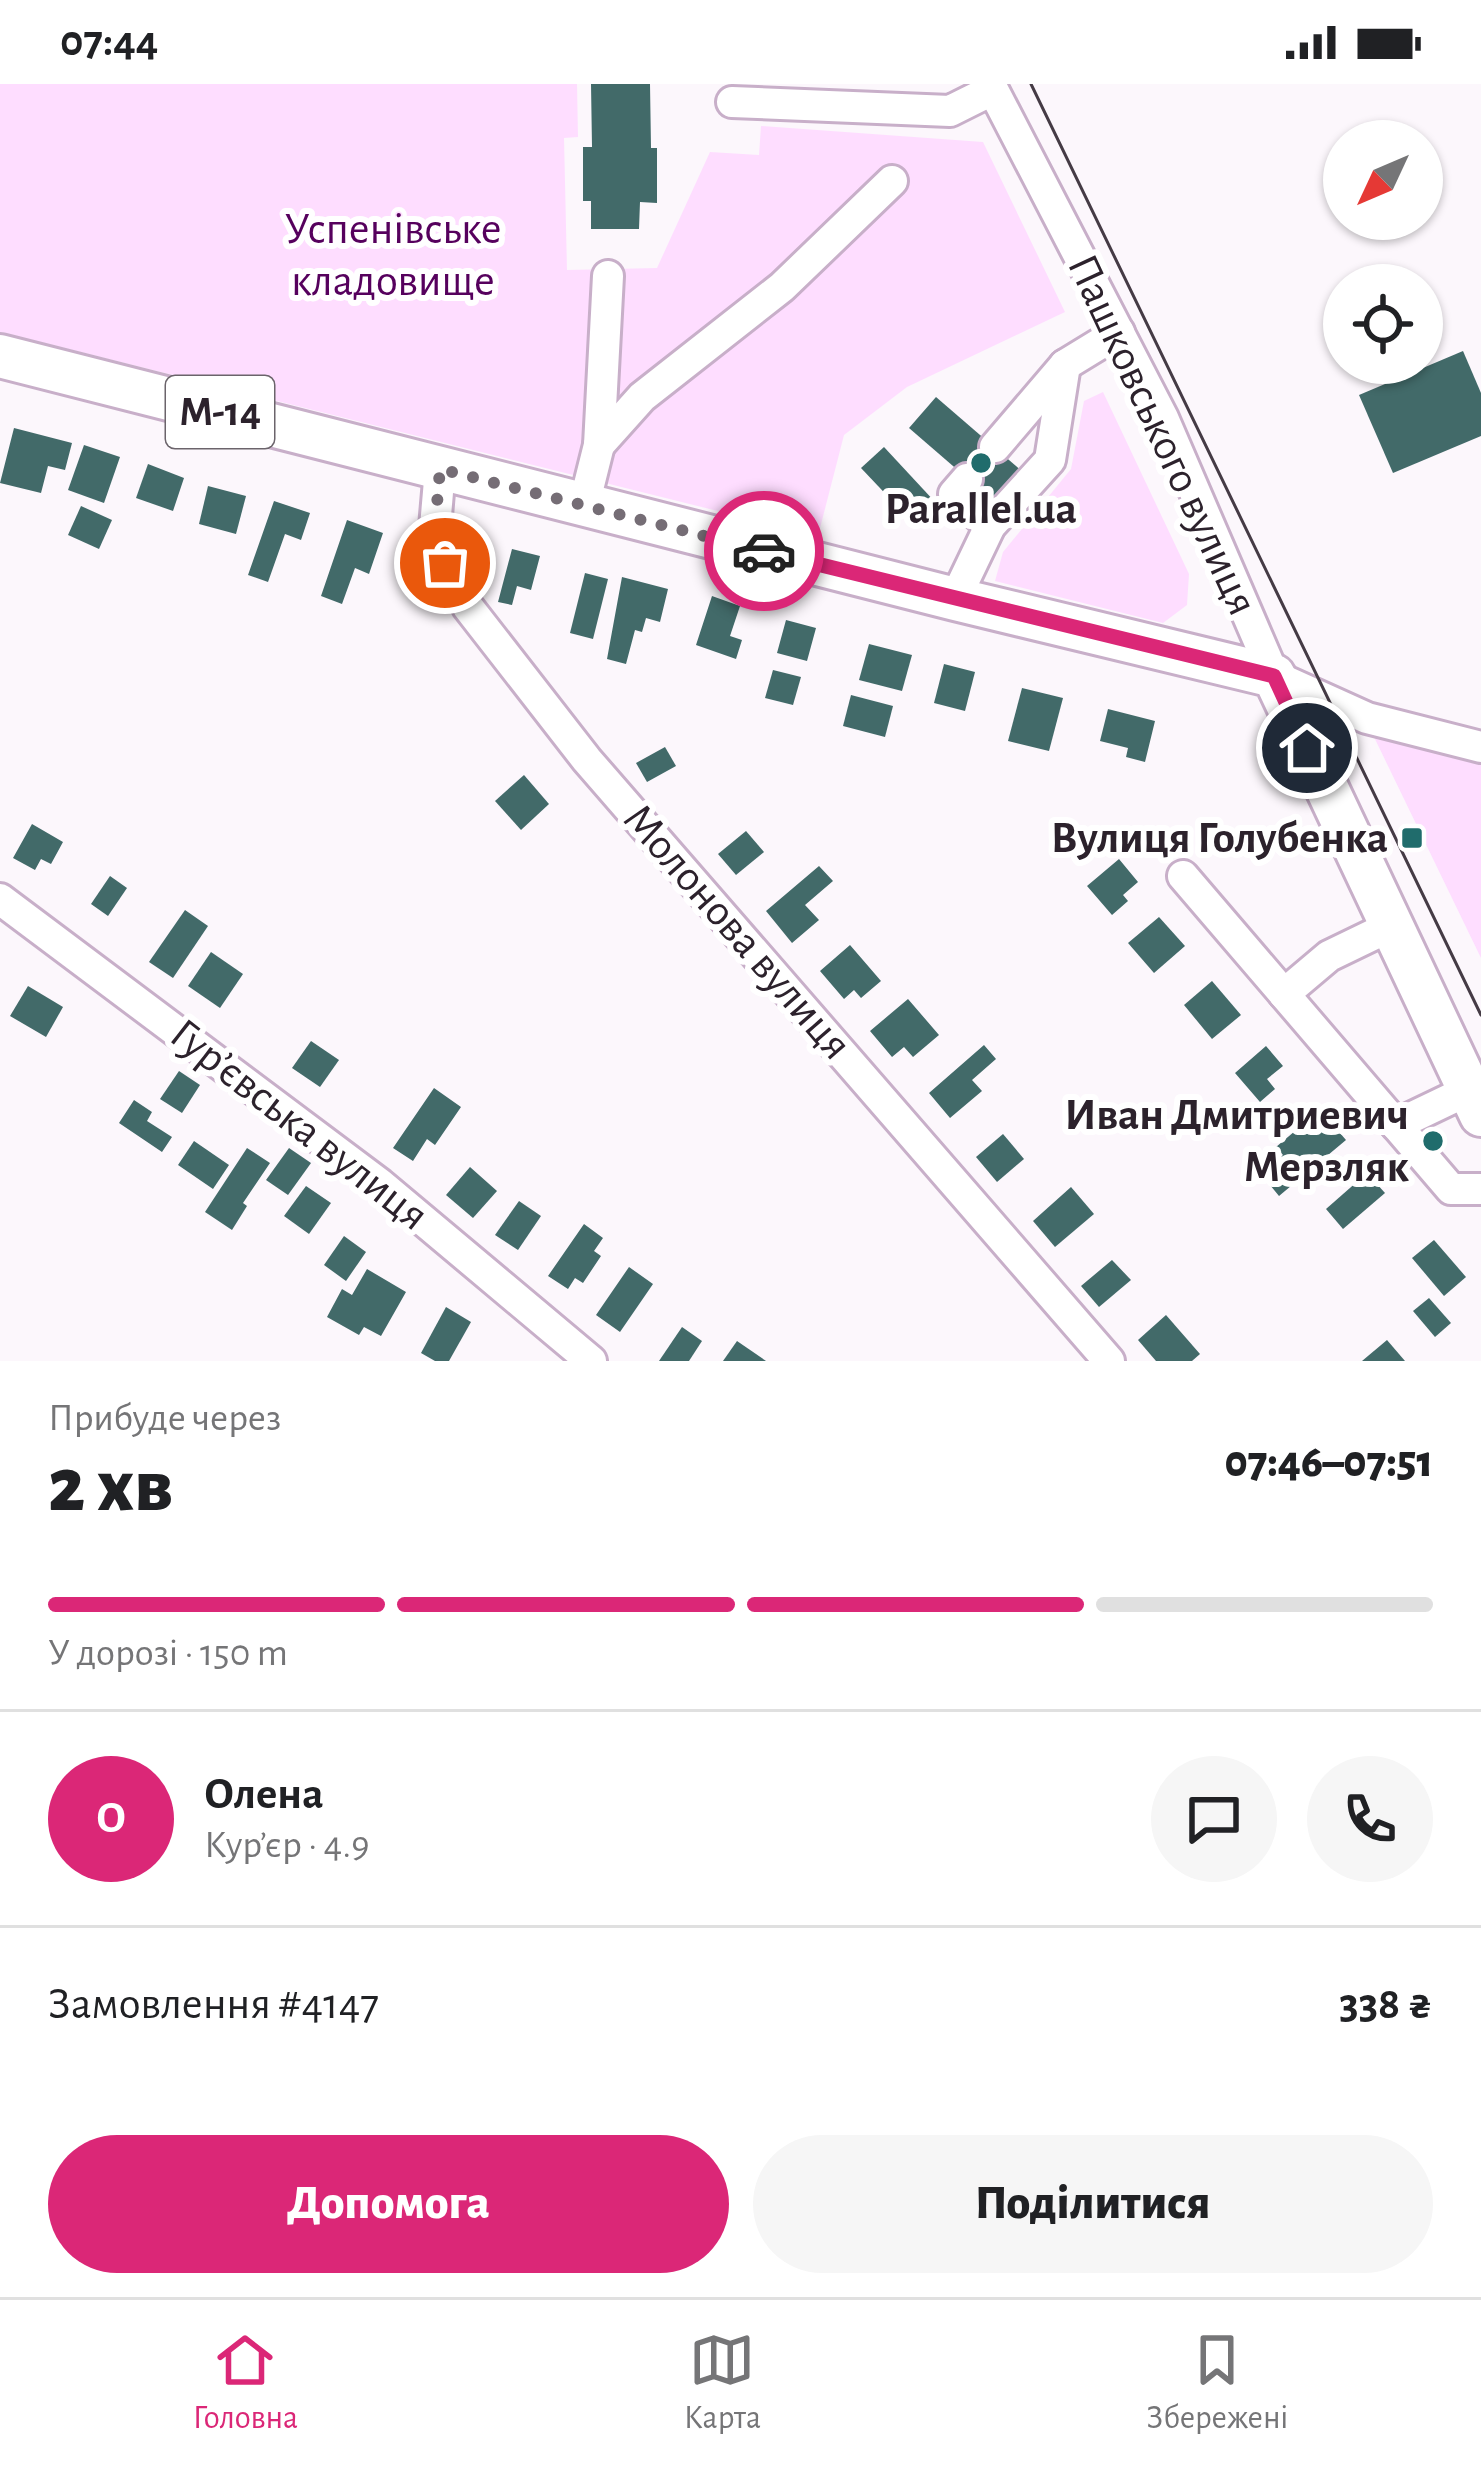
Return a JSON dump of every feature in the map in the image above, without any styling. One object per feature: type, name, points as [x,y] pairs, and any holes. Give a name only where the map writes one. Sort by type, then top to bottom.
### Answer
[{"type":"highway","name":"М-14","points":[[0,356],[1274,676]]},
{"type":"highway","name":"Пашковського вулиця","points":[[1274,676],[1475,1102]]},
{"type":"street","points":[[732,102],[950,110],[991,87]]},
{"type":"street","name":"Пашковського вулиця","points":[[991,87],[1171,436],[1274,676]]},
{"type":"street","points":[[599,445],[642,397],[782,287],[892,181]]},
{"type":"street","points":[[584,506],[599,445],[608,276]]},
{"type":"street","points":[[995,447],[1065,365],[1119,332]]},
{"type":"street","points":[[955,599],[990,526],[1050,460],[1065,365]]},
{"type":"street","name":"Молонова вулиця","points":[[440,469],[435,527],[445,563],[468,607],[587,760],[1109,1361]]},
{"type":"street","points":[[967,479],[954,494],[990,526]]},
{"type":"street","points":[[1274,676],[1367,718],[1481,747]]},
{"type":"street","points":[[1183,876],[1451,1189],[1481,1189]]},
{"type":"street","name":"Гур’євська вулиця","points":[[0,899],[380,1184],[591,1361]]},
{"type":"street","points":[[1284,994],[1329,956],[1391,926]]},
{"type":"street","points":[[1396,1125],[1475,1102]]},
{"type":"green space","name":"Успенівське кладовище","points":[[0,84],[577,84],[578,137],[564,138],[567,270],[657,268],[710,152],[759,155],[761,126],[983,142],[1065,312],[907,387],[844,435],[818,536],[0,332]]},
{"type":"green space","points":[[1103,392],[1189,574],[1187,605],[1163,623],[995,581],[1003,552],[1071,469],[1084,401]]},
{"type":"green space","points":[[1374,737],[1481,764],[1481,958]]},
{"type":"building","points":[[591,84],[650,84],[657,203],[640,202],[639,229],[591,229],[591,201],[583,201],[583,147],[592,147]]},
{"type":"building","points":[[1463,351],[1481,393],[1481,436],[1393,473],[1359,395],[1385,384],[1443,384],[1443,359]]},
{"type":"building","points":[[936,397],[1024,473],[997,504],[909,428]]},
{"type":"building","points":[[14,428],[72,443],[65,470],[48,466],[41,493],[0,483]]},
{"type":"building","points":[[84,445],[120,457],[104,503],[68,490]]},
{"type":"building","points":[[884,447],[936,503],[914,524],[861,468]]},
{"type":"building","points":[[148,464],[184,478],[173,511],[136,498]]},
{"type":"building","points":[[208,486],[246,496],[236,534],[199,524]]},
{"type":"building","points":[[274,501],[310,513],[301,540],[285,534],[268,582],[248,575]]},
{"type":"building","points":[[81,506],[112,520],[99,549],[68,535]]},
{"type":"building","points":[[347,520],[383,533],[369,574],[355,568],[342,604],[321,596]]},
{"type":"building","points":[[512,549],[540,556],[531,590],[517,586],[512,605],[498,602]]},
{"type":"building","points":[[585,573],[608,579],[593,639],[570,633]]},
{"type":"building","points":[[622,577],[668,589],[660,622],[646,618],[642,632],[635,630],[626,664],[607,659]]},
{"type":"building","points":[[712,596],[740,606],[730,636],[742,640],[736,659],[696,645]]},
{"type":"building","points":[[786,620],[816,628],[807,661],[777,653]]},
{"type":"building","points":[[869,644],[912,655],[902,691],[859,680]]},
{"type":"building","points":[[944,664],[975,672],[965,711],[934,703]]},
{"type":"building","points":[[773,670],[801,677],[793,705],[765,698]]},
{"type":"building","points":[[1022,688],[1063,698],[1049,751],[1008,741]]},
{"type":"building","points":[[851,695],[893,706],[885,737],[843,726]]},
{"type":"building","points":[[1108,709],[1155,721],[1145,762],[1126,757],[1128,748],[1100,741]]},
{"type":"building","points":[[665,747],[676,766],[647,782],[636,763]]},
{"type":"building","points":[[524,775],[549,804],[521,830],[495,801]]},
{"type":"building","points":[[32,824],[63,842],[51,864],[41,859],[35,870],[13,858]]},
{"type":"building","points":[[746,831],[764,852],[736,875],[718,854]]},
{"type":"building","points":[[1119,859],[1138,882],[1123,895],[1128,901],[1112,915],[1087,886]]},
{"type":"building","points":[[819,866],[833,881],[805,905],[819,920],[792,943],[766,911]]},
{"type":"building","points":[[110,876],[127,888],[108,916],[91,904]]},
{"type":"building","points":[[185,910],[208,926],[173,978],[149,962]]},
{"type":"building","points":[[1159,917],[1185,946],[1154,973],[1128,943]]},
{"type":"building","points":[[850,945],[881,981],[861,998],[854,990],[844,999],[820,971]]},
{"type":"building","points":[[211,952],[243,974],[220,1008],[188,986]]},
{"type":"building","points":[[1212,981],[1241,1015],[1212,1039],[1184,1005]]},
{"type":"building","points":[[28,986],[63,1007],[46,1037],[10,1016]]},
{"type":"building","points":[[908,999],[939,1035],[913,1057],[904,1047],[892,1057],[870,1031]]},
{"type":"building","points":[[311,1041],[339,1060],[320,1087],[292,1068]]},
{"type":"building","points":[[984,1045],[996,1059],[972,1080],[982,1091],[950,1118],[929,1093]]},
{"type":"building","points":[[1266,1046],[1283,1066],[1267,1079],[1275,1089],[1260,1102],[1235,1073]]},
{"type":"building","points":[[179,1071],[200,1085],[182,1113],[160,1099]]},
{"type":"building","points":[[434,1088],[461,1107],[435,1145],[427,1139],[413,1161],[393,1148]]},
{"type":"building","points":[[134,1100],[152,1112],[147,1121],[172,1137],[162,1152],[119,1123]]},
{"type":"building","points":[[1320,1110],[1346,1140],[1279,1196],[1261,1174],[1283,1155],[1276,1147]]},
{"type":"building","points":[[1003,1134],[1024,1159],[997,1182],[976,1157]]},
{"type":"building","points":[[194,1141],[229,1165],[213,1189],[178,1165]]},
{"type":"building","points":[[247,1148],[270,1163],[243,1203],[247,1206],[232,1230],[205,1212]]},
{"type":"building","points":[[289,1148],[311,1163],[288,1195],[266,1180]]},
{"type":"building","points":[[470,1167],[497,1191],[473,1218],[446,1195]]},
{"type":"building","points":[[1367,1173],[1385,1193],[1343,1229],[1326,1209]]},
{"type":"building","points":[[306,1186],[331,1203],[309,1234],[284,1216]]},
{"type":"building","points":[[1071,1187],[1094,1214],[1055,1247],[1033,1221]]},
{"type":"building","points":[[519,1201],[541,1216],[518,1250],[495,1235]]},
{"type":"building","points":[[584,1224],[603,1238],[594,1251],[601,1256],[583,1283],[575,1278],[568,1289],[548,1276]]},
{"type":"building","points":[[344,1236],[366,1252],[346,1281],[324,1265]]},
{"type":"building","points":[[1434,1240],[1466,1277],[1444,1296],[1412,1258]]},
{"type":"building","points":[[1112,1260],[1131,1280],[1099,1307],[1081,1286]]},
{"type":"building","points":[[629,1267],[653,1284],[620,1332],[596,1315]]},
{"type":"building","points":[[367,1269],[406,1292],[381,1336],[364,1327],[359,1335],[327,1317],[342,1289],[352,1295]]},
{"type":"building","points":[[1429,1298],[1451,1323],[1435,1337],[1413,1311]]},
{"type":"building","points":[[446,1307],[471,1322],[449,1361],[435,1361],[421,1353]]},
{"type":"building","points":[[1166,1315],[1200,1354],[1192,1361],[1156,1361],[1138,1340]]},
{"type":"building","points":[[682,1327],[702,1341],[689,1361],[659,1361]]},
{"type":"building","points":[[1387,1340],[1405,1361],[1362,1361]]},
{"type":"building","points":[[737,1341],[766,1361],[723,1361]]},
{"type":"tram line","points":[[1031,84],[1481,1015]]},
{"type":"way so far","points":[[445,563],[435,527],[440,469],[764,551]]},
{"type":"place","name":"Parallel.ua","points":[[981,463]]},
{"type":"place","name":"Вулиця Голубенка","points":[[1412,838]]},
{"type":"place","name":"Иван Дмитриевич Мерзляк","points":[[1433,1141]]},
{"type":"route","points":[[764,551],[1274,676],[1307,748]]}]
